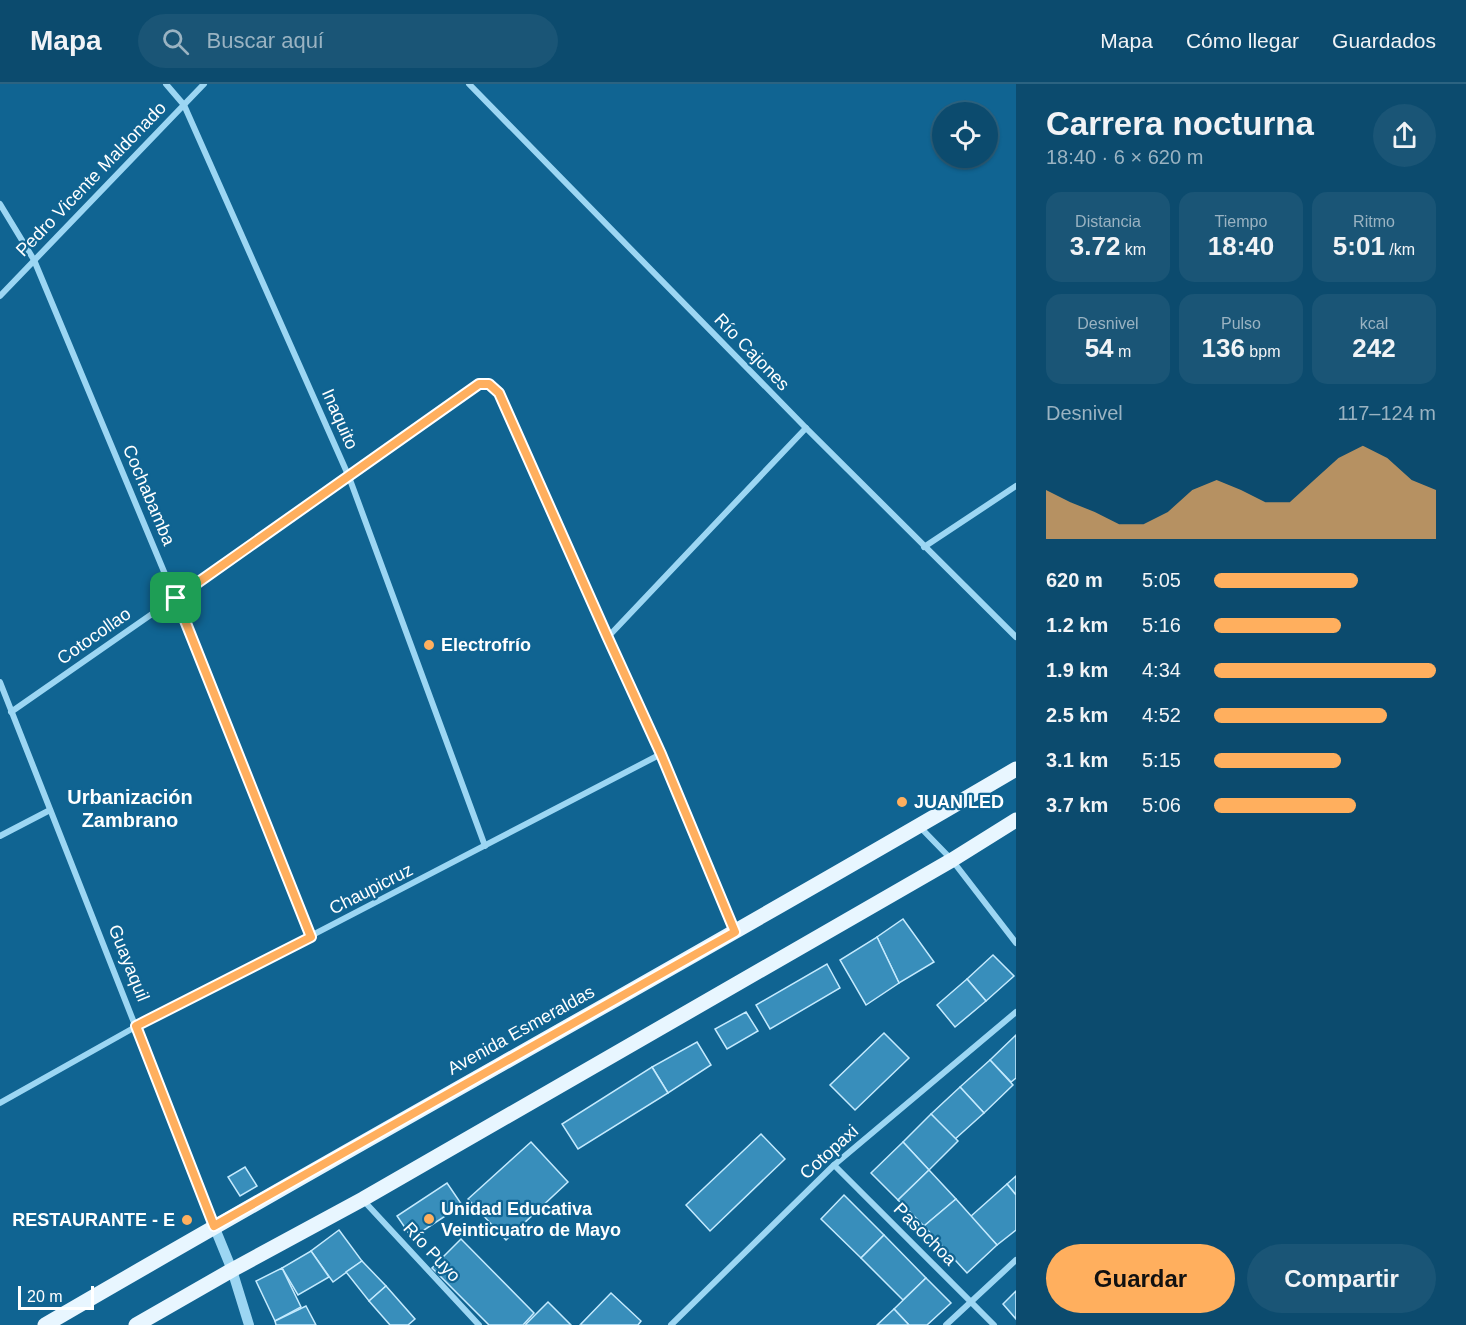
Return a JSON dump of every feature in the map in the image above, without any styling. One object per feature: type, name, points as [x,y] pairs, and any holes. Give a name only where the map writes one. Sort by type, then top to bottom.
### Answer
[{"type":"main road","name":"Avenida Esmeraldas","points":[[45,1325],[214,1226],[735,932],[1016,769]]},
{"type":"main road","points":[[136,1325],[363,1199],[952,860],[1016,820]]},
{"type":"street","name":"Inaquito","points":[[166,84],[184,105],[349,477],[485,846]]},
{"type":"street","name":"Pedro Vicente Maldonado","points":[[0,296],[204,84]]},
{"type":"street","name":"Río Cajones","points":[[469,84],[806,428],[1016,637]]},
{"type":"street","name":"Cochabamba","points":[[0,204],[34,260],[176,598],[311,937]]},
{"type":"street","name":"Cotocollao","points":[[11,712],[479,384],[489,384],[499,393],[608,638]]},
{"type":"street","points":[[735,932],[661,754],[608,638],[806,428]]},
{"type":"street","points":[[924,547],[1016,486]]},
{"type":"street","name":"Guayaquil","points":[[0,682],[232,1270],[249,1325]]},
{"type":"street","name":"Chaupicruz","points":[[0,1103],[136,1026],[661,754]]},
{"type":"street","points":[[0,836],[50,810]]},
{"type":"street","points":[[919,826],[952,860],[1016,943]]},
{"type":"street","name":"Cotopaxi","points":[[671,1325],[834,1165],[1016,1012]]},
{"type":"street","name":"Pasochoa","points":[[834,1165],[994,1325]]},
{"type":"street","name":"Río Puyo","points":[[363,1199],[479,1325]]},
{"type":"street","points":[[945,1325],[1016,1260]]},
{"type":"building","points":[[903,919],[934,962],[899,983],[877,937]]},
{"type":"building","points":[[877,937],[899,983],[866,1005],[840,960]]},
{"type":"building","points":[[993,955],[1014,976],[986,1001],[967,979]]},
{"type":"building","points":[[827,964],[840,988],[770,1029],[756,1005]]},
{"type":"building","points":[[967,979],[986,1001],[955,1027],[937,1005]]},
{"type":"building","points":[[746,1012],[758,1031],[727,1049],[715,1029]]},
{"type":"building","points":[[884,1033],[909,1058],[855,1110],[830,1085]]},
{"type":"building","points":[[1016,1035],[1016,1078],[1011,1082],[990,1060]]},
{"type":"building","points":[[697,1042],[711,1065],[668,1093],[652,1067]]},
{"type":"building","points":[[990,1060],[1013,1085],[984,1113],[960,1087]]},
{"type":"building","points":[[652,1067],[668,1093],[578,1149],[562,1124]]},
{"type":"building","points":[[960,1087],[984,1113],[954,1140],[931,1114]]},
{"type":"building","points":[[931,1114],[958,1141],[929,1170],[903,1142]]},
{"type":"building","points":[[761,1134],[785,1159],[710,1231],[686,1205]]},
{"type":"building","points":[[531,1142],[568,1182],[506,1240],[468,1199]]},
{"type":"building","points":[[903,1142],[929,1170],[898,1200],[871,1173]]},
{"type":"building","points":[[245,1167],[257,1186],[240,1196],[228,1177]]},
{"type":"building","points":[[929,1170],[956,1199],[924,1226],[898,1200]]},
{"type":"building","points":[[1016,1176],[1016,1195],[1007,1184]]},
{"type":"building","points":[[447,1183],[462,1205],[412,1238],[397,1216]]},
{"type":"building","points":[[1007,1184],[1016,1195],[1016,1230],[997,1245],[970,1217]]},
{"type":"building","points":[[844,1195],[884,1235],[861,1258],[821,1219]]},
{"type":"building","points":[[956,1199],[997,1245],[967,1273],[924,1226]]},
{"type":"building","points":[[339,1230],[362,1261],[333,1282],[311,1251]]},
{"type":"building","points":[[884,1235],[926,1278],[903,1300],[861,1258]]},
{"type":"building","points":[[461,1239],[534,1313],[523,1325],[489,1325],[432,1268]]},
{"type":"building","points":[[311,1251],[329,1277],[298,1295],[282,1268]]},
{"type":"building","points":[[362,1261],[386,1286],[369,1301],[346,1272]]},
{"type":"building","points":[[282,1268],[301,1307],[275,1321],[256,1281]]},
{"type":"building","points":[[926,1278],[951,1303],[927,1325],[909,1325],[894,1309]]},
{"type":"building","points":[[386,1286],[415,1319],[408,1325],[390,1325],[369,1301]]},
{"type":"building","points":[[1016,1291],[1016,1319],[1003,1304]]},
{"type":"building","points":[[611,1293],[641,1321],[638,1325],[580,1325]]},
{"type":"building","points":[[548,1302],[571,1325],[525,1325]]},
{"type":"building","points":[[306,1306],[316,1325],[276,1325],[275,1321]]},
{"type":"building","points":[[894,1309],[909,1325],[877,1325]]},
{"type":"place","name":"Electrofrío","points":[[429,645]]},
{"type":"place","name":"JUAN LED","points":[[902,802]]},
{"type":"place","name":"Unidad Educativa Veinticuatro de Mayo","points":[[429,1219]]},
{"type":"place","name":"RESTAURANTE - E","points":[[187,1220]]},
{"type":"district","name":"Urbanización Zambrano","points":[[130,808]]},
{"type":"route","points":[[479,384],[489,384],[499,393],[661,754],[735,932],[214,1226],[136,1026],[311,937],[176,598],[479,384]]}]
